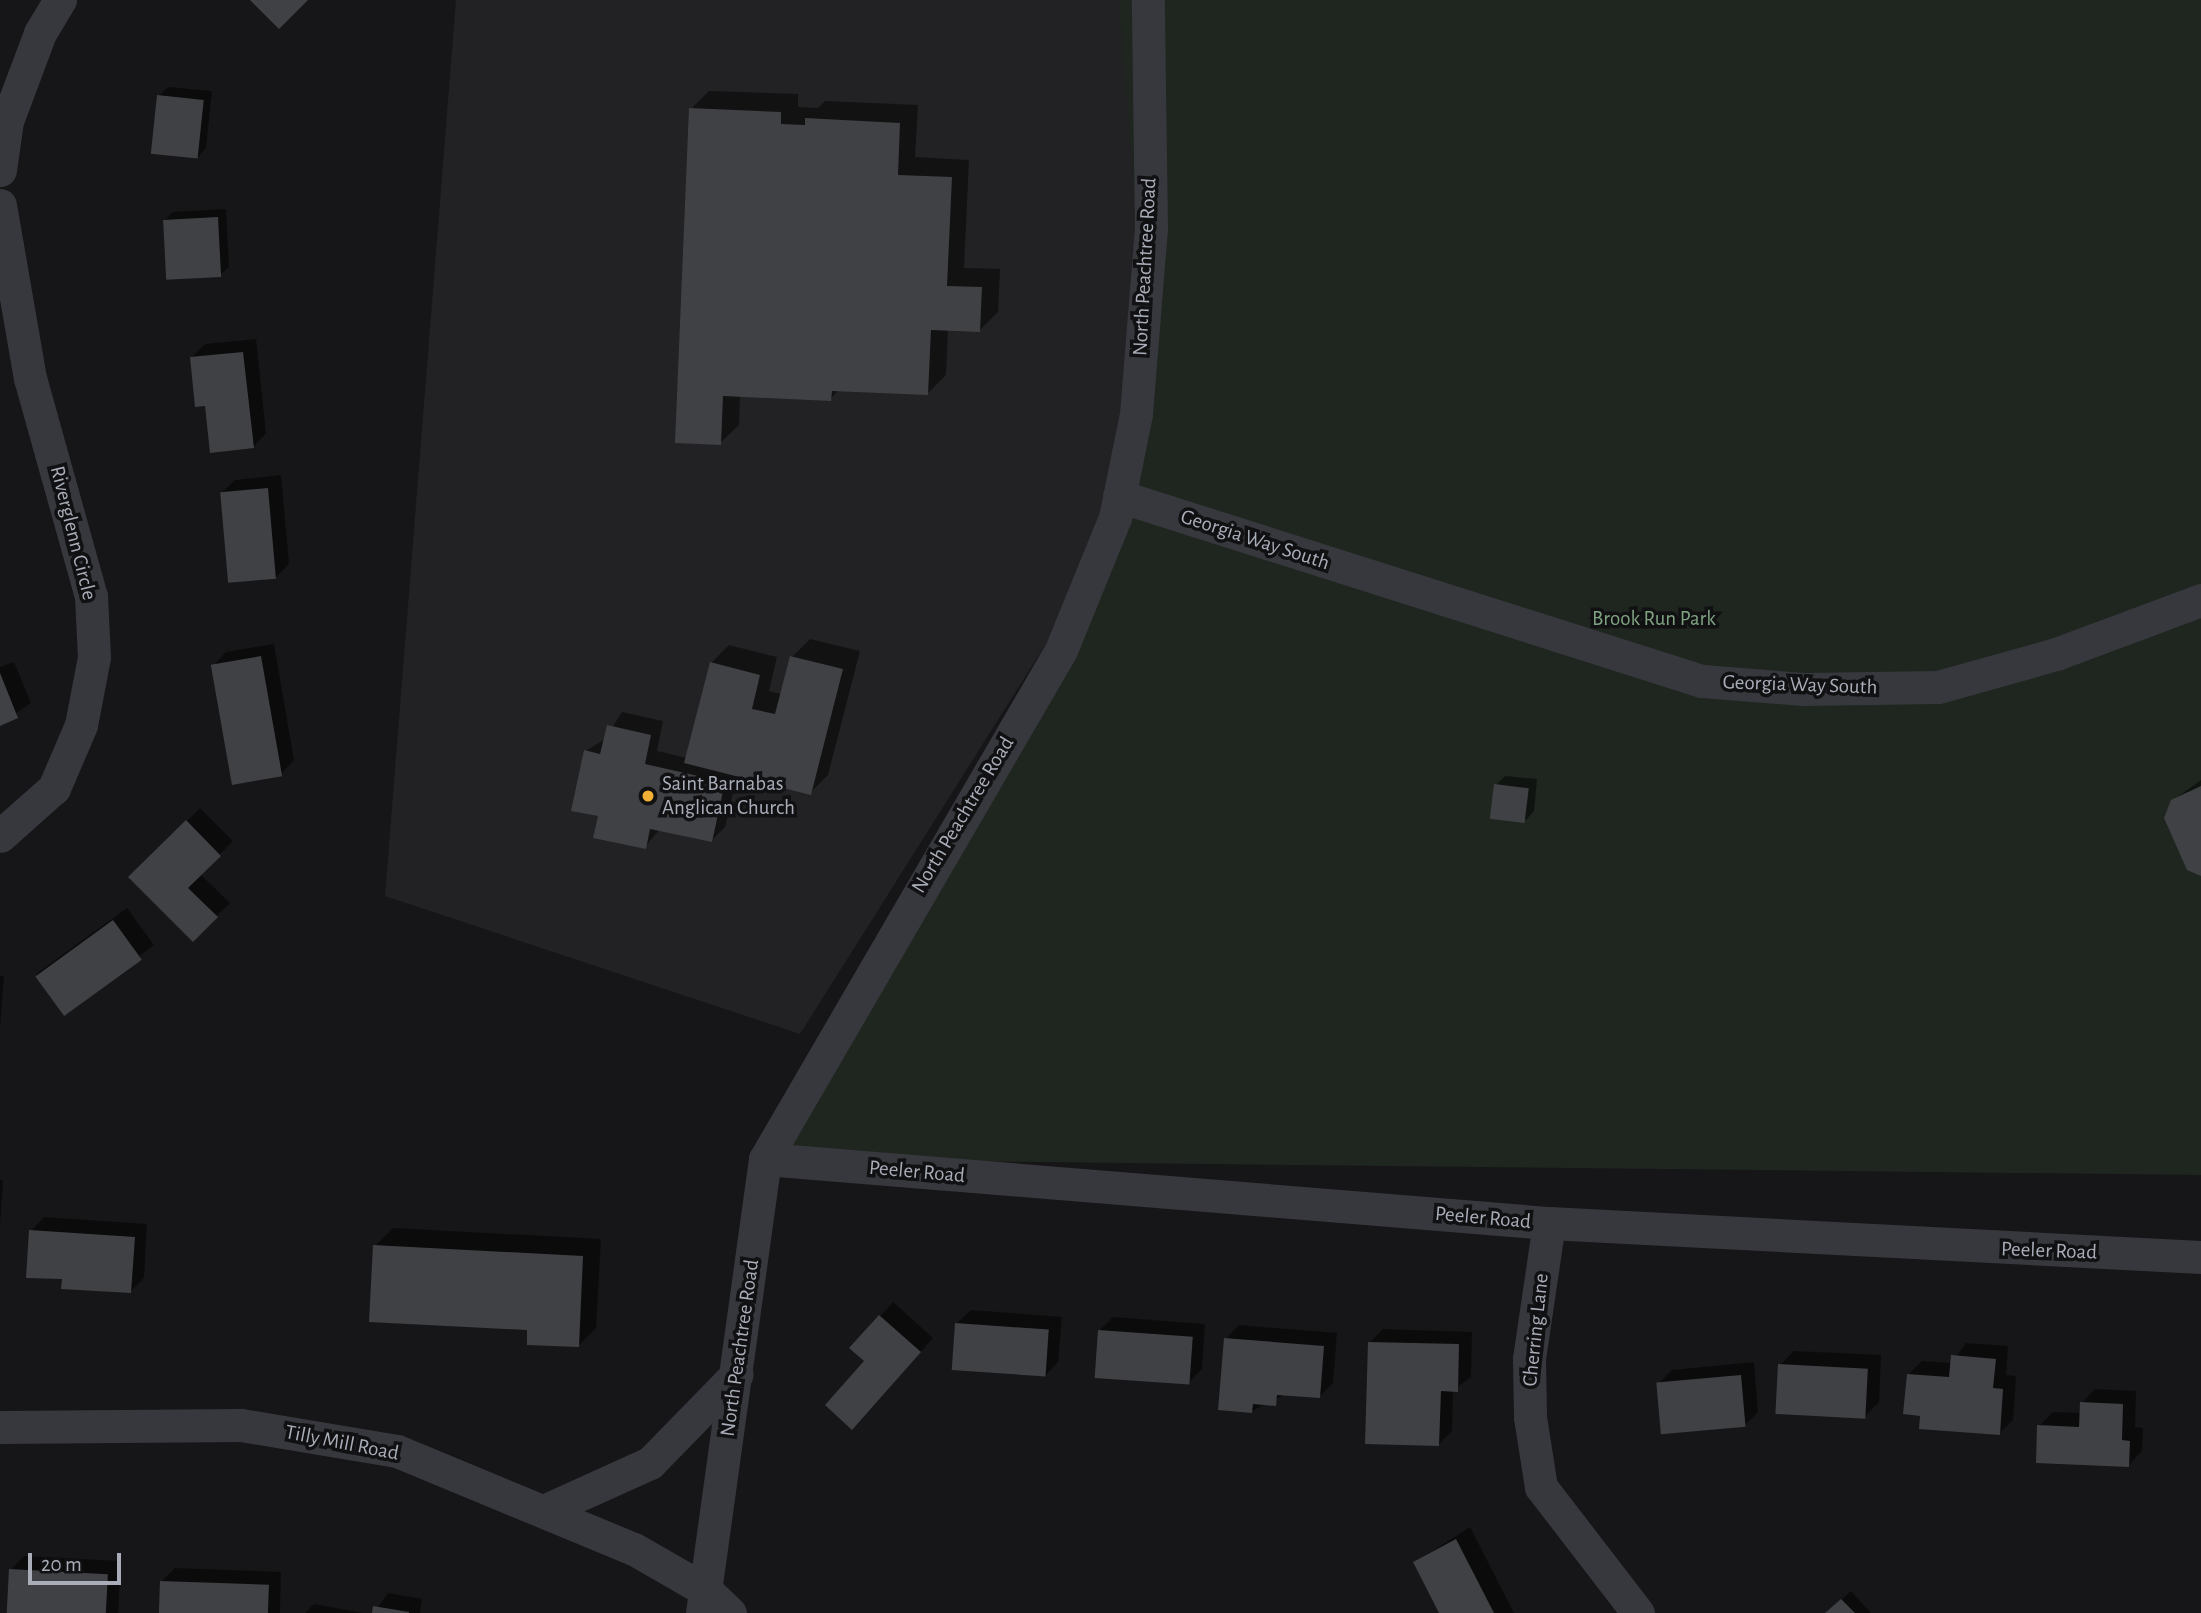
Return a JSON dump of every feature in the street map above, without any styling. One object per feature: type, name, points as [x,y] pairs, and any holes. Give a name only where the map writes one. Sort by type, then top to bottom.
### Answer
[{"type":"street","points":[[0,170],[7,121],[40,33],[60,0]]},
{"type":"street","name":"North Peachtree Road","points":[[713,1606],[737,1374],[765,1159],[1061,650],[1119,496],[1136,414],[1151,229],[1149,0]]},
{"type":"street","name":"Riverglenn Circle","points":[[0,205],[30,378],[91,596],[94,657],[81,725],[54,788],[0,836]]},
{"type":"street","name":"Georgia Way South","points":[[1119,496],[1702,681],[1804,689],[1938,687],[2056,654],[2201,600]]},
{"type":"street","name":"Peeler Road","points":[[765,1159],[1549,1223],[2201,1256]]},
{"type":"street","name":"Cherring Lane","points":[[1549,1223],[1529,1359],[1530,1417],[1541,1487],[1638,1613]]},
{"type":"street","points":[[548,1509],[650,1463],[737,1374]]},
{"type":"street","name":"Tilly Mill Road","points":[[0,1427],[241,1424],[397,1451],[548,1509],[713,1606]]},
{"type":"shaded area","points":[[456,0],[1134,0],[1149,366],[1071,604],[800,1034],[385,896]]},
{"type":"green space","name":"Brook Run Park","points":[[1119,0],[2201,0],[2201,1175],[765,1159],[991,774],[1119,496],[1149,366]]},
{"type":"building","points":[[250,0],[308,0],[279,29]]},
{"type":"building","points":[[157,95],[204,100],[198,159],[151,154]]},
{"type":"building","points":[[689,108],[781,112],[781,124],[805,125],[805,118],[900,123],[898,175],[952,177],[947,286],[982,287],[980,332],[931,330],[928,395],[832,391],[831,401],[723,396],[721,445],[675,443]]},
{"type":"building","points":[[218,217],[221,277],[166,280],[163,220]]},
{"type":"building","points":[[243,352],[254,448],[210,453],[205,406],[195,407],[190,357]]},
{"type":"building","points":[[268,488],[276,579],[228,583],[220,492]]},
{"type":"building","points":[[261,656],[282,776],[232,785],[211,665]]},
{"type":"building","points":[[790,656],[843,669],[811,795],[684,763],[710,662],[760,675],[752,709],[775,714]]},
{"type":"building","points":[[0,673],[18,718],[0,726]]},
{"type":"building","name":"Saint Barnabas Anglican Church","points":[[607,725],[651,735],[645,764],[725,782],[712,842],[650,829],[646,849],[593,838],[598,816],[571,811],[584,750],[600,754]]},
{"type":"building","points":[[1494,784],[1529,788],[1524,823],[1490,819]]},
{"type":"building","points":[[2201,786],[2201,876],[2187,870],[2164,818],[2171,800]]},
{"type":"building","points":[[186,820],[221,856],[188,888],[218,917],[193,942],[128,877]]},
{"type":"building","points":[[113,920],[142,960],[64,1016],[35,976]]},
{"type":"building","points":[[29,1230],[135,1237],[131,1293],[61,1289],[62,1279],[26,1278]]},
{"type":"building","points":[[373,1245],[583,1256],[579,1347],[527,1345],[527,1330],[369,1322]]},
{"type":"building","points":[[879,1315],[921,1352],[852,1430],[825,1405],[864,1361],[849,1348]]},
{"type":"building","points":[[955,1323],[1049,1330],[1045,1376],[952,1370]]},
{"type":"building","points":[[1098,1330],[1193,1337],[1189,1385],[1095,1378]]},
{"type":"building","points":[[1224,1338],[1324,1346],[1320,1398],[1277,1395],[1276,1406],[1253,1404],[1252,1413],[1218,1410]]},
{"type":"building","points":[[1368,1342],[1459,1344],[1458,1392],[1441,1391],[1439,1446],[1365,1444]]},
{"type":"building","points":[[1951,1355],[1996,1359],[1993,1388],[2003,1389],[2000,1435],[1919,1429],[1920,1416],[1903,1414],[1907,1374],[1949,1377]]},
{"type":"building","points":[[1778,1364],[1868,1369],[1865,1419],[1775,1414]]},
{"type":"building","points":[[1741,1375],[1746,1427],[1661,1434],[1656,1382]]},
{"type":"building","points":[[2080,1402],[2123,1404],[2122,1440],[2130,1441],[2129,1467],[2036,1463],[2037,1425],[2079,1427]]},
{"type":"building","points":[[1456,1539],[1494,1613],[1439,1613],[1413,1562]]},
{"type":"building","points":[[9,1569],[108,1574],[106,1613],[7,1613]]},
{"type":"building","points":[[160,1581],[269,1585],[268,1613],[159,1613]]},
{"type":"building","points":[[1841,1599],[1855,1613],[1825,1613]]},
{"type":"building","points":[[373,1606],[409,1612],[409,1613],[372,1613]]},
{"type":"place","name":"Saint Barnabas Anglican Church","points":[[648,796]]}]
